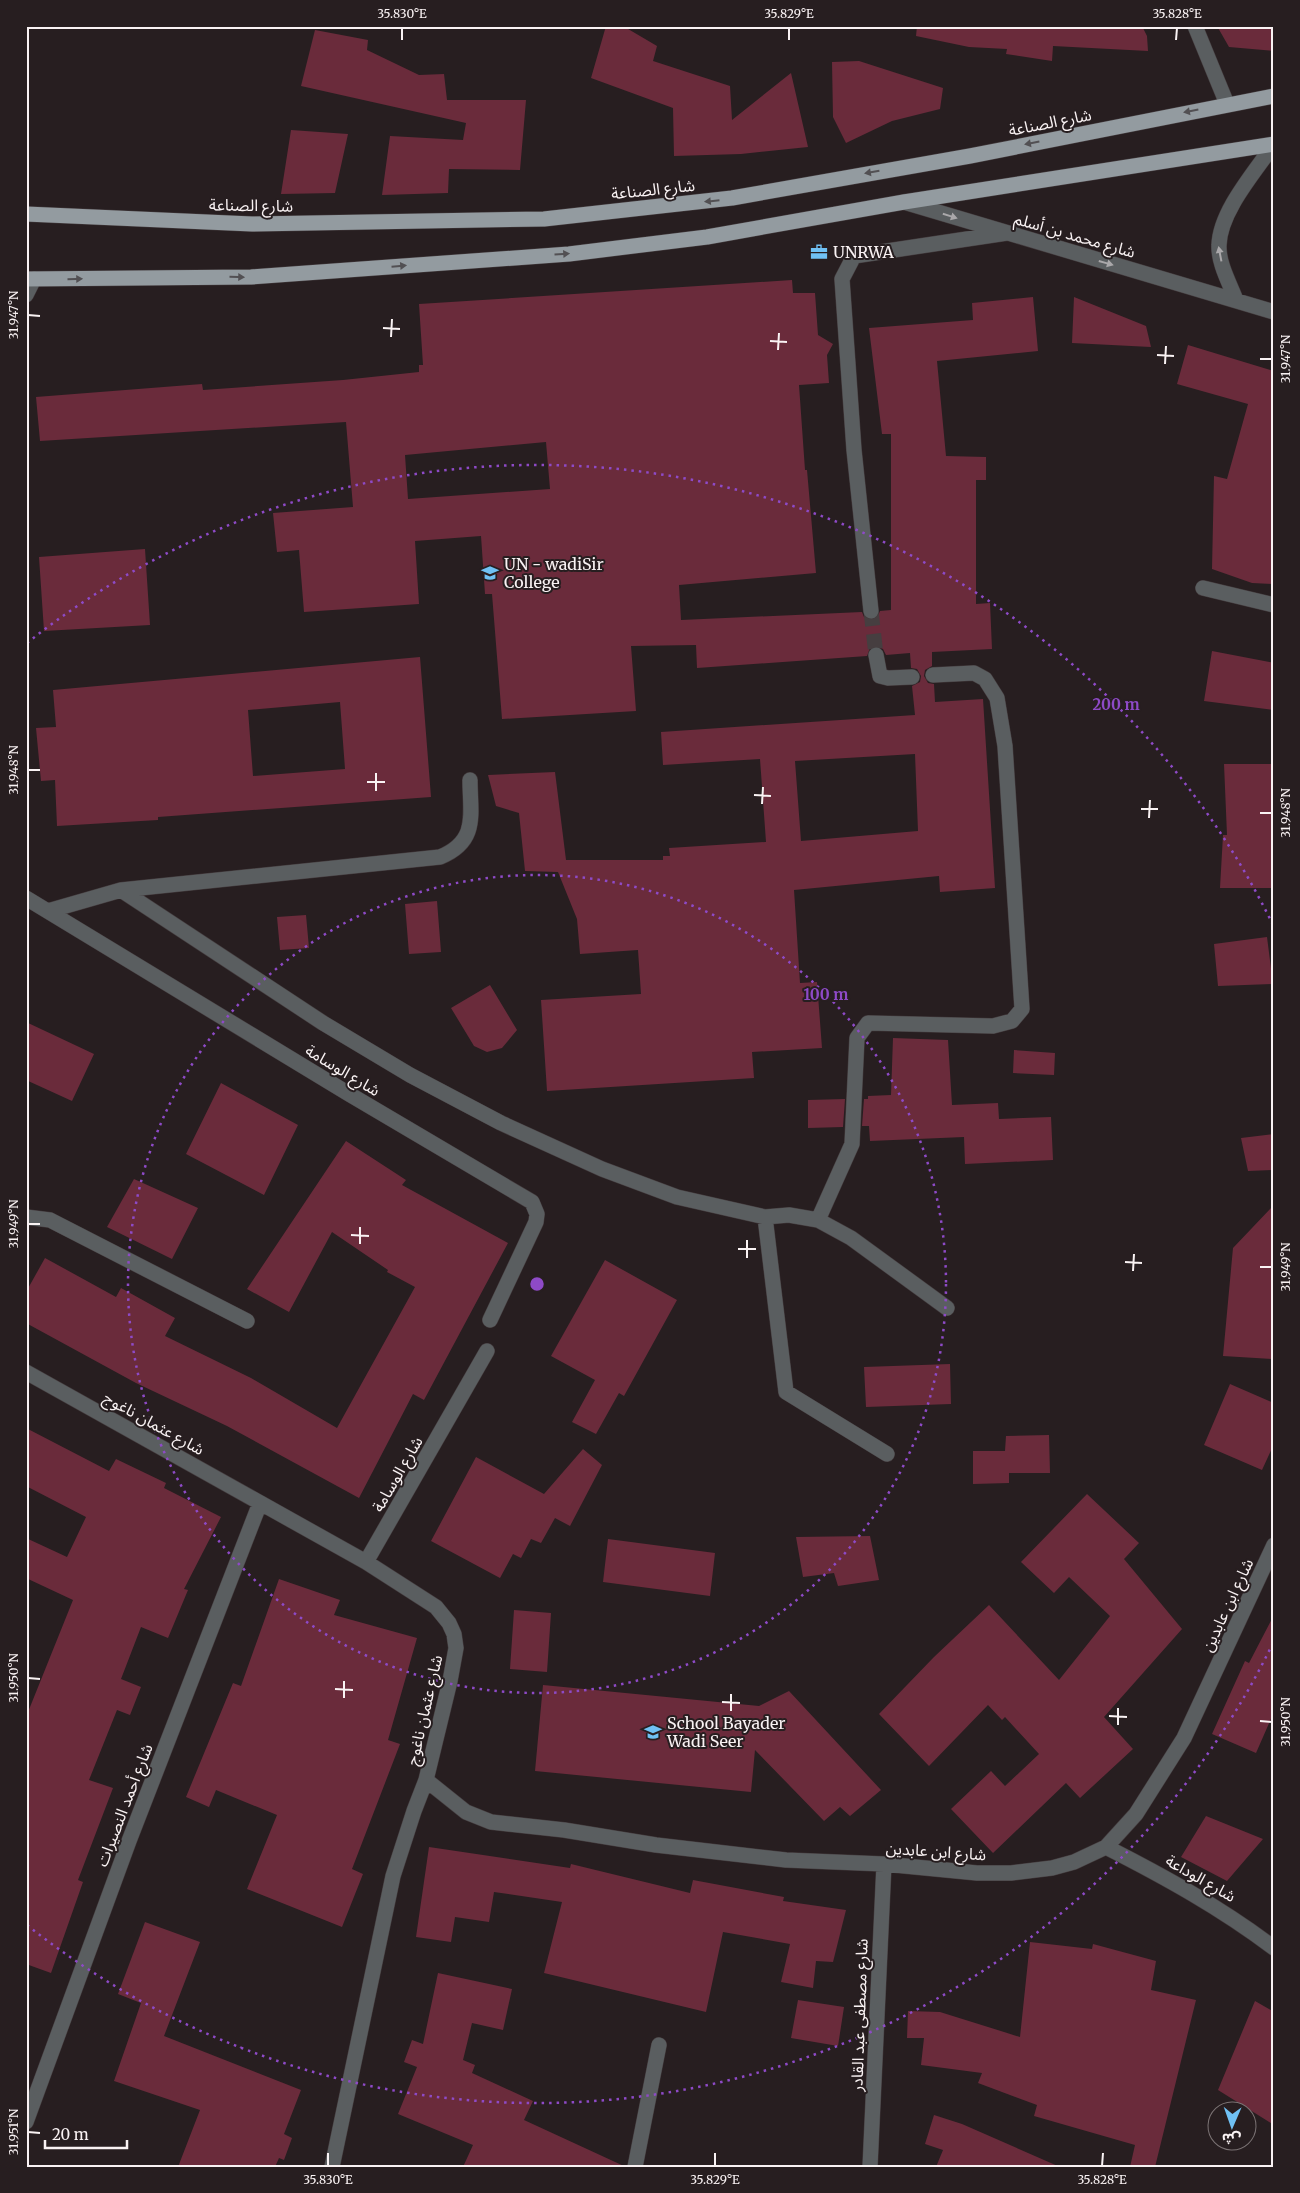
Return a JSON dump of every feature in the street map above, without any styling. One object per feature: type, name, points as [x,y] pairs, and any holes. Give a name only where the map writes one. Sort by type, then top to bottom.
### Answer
[{"type":"main road","name":"شارع الصناعة","points":[[26,214],[252,224],[544,219],[732,198],[970,156],[1274,96]]},
{"type":"main road","points":[[30,279],[251,277],[569,254],[707,237],[904,202],[1274,144]]},
{"type":"street","points":[[1195,26],[1227,104]]},
{"type":"street","points":[[1236,300],[1222,263],[1219,247],[1221,230],[1243,188],[1274,144]]},
{"type":"street","name":"شارع محمد بن أسلم","points":[[904,202],[1274,312]]},
{"type":"street","points":[[871,611],[854,450],[842,279],[854,256],[1007,233]]},
{"type":"street","points":[[26,295],[30,279]]},
{"type":"street","points":[[1203,588],[1274,605]]},
{"type":"street","points":[[876,655],[880,676],[888,678],[912,677]]},
{"type":"street","points":[[818,1220],[852,1144],[857,1038],[868,1023],[993,1026],[1012,1021],[1022,1009],[1005,746],[996,698],[985,679],[974,673],[933,675]]},
{"type":"street","points":[[48,911],[122,890],[440,857],[457,848],[471,828],[470,780]]},
{"type":"street","points":[[122,890],[323,1023],[410,1075],[501,1123],[602,1169],[677,1197],[765,1218],[790,1215],[818,1220],[851,1238],[946,1308]]},
{"type":"street","name":"شارع الوسامة","points":[[26,898],[349,1094],[532,1202],[537,1214],[536,1222],[490,1320]]},
{"type":"street","points":[[26,1218],[38,1217],[50,1220],[247,1321]]},
{"type":"street","points":[[765,1218],[786,1392],[887,1454]]},
{"type":"street","name":"شارع الوسامة","points":[[366,1562],[487,1351]]},
{"type":"street","name":"شارع عثمان ناغوج","points":[[26,1372],[366,1562],[436,1607],[450,1623],[454,1634],[454,1660],[426,1780],[393,1876],[332,2167]]},
{"type":"street","name":"شارع أحمد النصيرات","points":[[26,2122],[129,1841],[260,1503]]},
{"type":"street","name":"شارع ابن عابدين","points":[[426,1780],[466,1812],[491,1822],[564,1830],[656,1846],[776,1859],[884,1864],[977,1873],[1034,1871],[1074,1862],[1106,1847],[1136,1814],[1184,1738],[1274,1545]]},
{"type":"street","name":"شارع الوداعة","points":[[1106,1847],[1197,1894],[1234,1918],[1274,1948]]},
{"type":"street","name":"شارع مصطفى عبد القادر","points":[[870,2167],[884,1864]]},
{"type":"street","points":[[635,2167],[659,2045]]},
{"type":"building","points":[[606,26],[623,26],[657,46],[653,61],[730,86],[732,120],[791,73],[808,147],[741,154],[674,156],[673,108],[591,78]]},
{"type":"building","points":[[917,26],[1142,26],[1147,36],[1148,51],[1053,46],[1052,61],[1006,54],[1007,49],[969,47],[916,36]]},
{"type":"building","points":[[1217,26],[1274,26],[1274,51],[1229,47]]},
{"type":"building","points":[[315,30],[368,40],[367,50],[419,75],[444,74],[447,100],[526,100],[520,170],[449,169],[448,193],[382,195],[390,136],[463,140],[466,123],[301,86]]},
{"type":"building","points":[[859,61],[943,88],[940,109],[892,121],[846,143],[833,117],[832,62]]},
{"type":"building","points":[[291,130],[348,134],[335,193],[281,194]]},
{"type":"building","points":[[792,280],[793,293],[815,293],[818,335],[833,344],[827,355],[829,383],[799,385],[805,470],[807,470],[816,573],[679,585],[681,620],[862,612],[864,617],[872,620],[877,618],[880,611],[891,610],[891,434],[882,434],[869,328],[973,320],[972,303],[1033,297],[1038,351],[937,361],[946,456],[986,457],[986,480],[976,480],[976,604],[990,603],[992,649],[932,652],[932,666],[925,670],[924,676],[928,683],[934,684],[935,702],[983,699],[995,888],[940,892],[939,876],[794,890],[800,983],[817,982],[822,1048],[752,1052],[754,1078],[547,1091],[541,1000],[641,994],[638,950],[580,954],[577,919],[558,872],[525,871],[519,813],[496,806],[488,775],[555,772],[566,860],[663,860],[663,856],[670,856],[669,848],[766,842],[760,759],[663,765],[661,732],[915,715],[912,686],[920,682],[921,676],[917,669],[911,668],[910,653],[886,655],[883,649],[875,646],[870,648],[867,656],[697,668],[696,645],[631,646],[636,711],[502,719],[492,594],[485,594],[481,536],[415,541],[419,604],[304,612],[299,550],[277,552],[273,513],[353,507],[346,422],[40,441],[36,397],[202,384],[203,390],[343,380],[419,372],[419,365],[423,365],[419,304]],"holes":[[[546,442],[550,489],[408,499],[405,455]],[[915,754],[918,831],[801,841],[795,761]]]},
{"type":"building","points":[[1074,297],[1146,326],[1151,347],[1072,343]]},
{"type":"building","points":[[1188,345],[1274,371],[1274,584],[1252,583],[1212,569],[1214,476],[1227,479],[1248,404],[1177,384]]},
{"type":"building","points":[[145,549],[150,625],[44,631],[39,557]]},
{"type":"building","points":[[1212,651],[1274,663],[1274,710],[1204,701]]},
{"type":"building","points":[[420,657],[431,797],[158,817],[158,820],[57,826],[55,780],[41,781],[36,728],[56,727],[53,690]],"holes":[[[340,702],[345,769],[253,776],[248,710]]]},
{"type":"building","points":[[1224,764],[1274,764],[1274,888],[1220,888],[1223,835],[1227,835]]},
{"type":"building","points":[[437,901],[441,952],[409,954],[405,904]]},
{"type":"building","points":[[306,915],[309,948],[280,950],[277,917]]},
{"type":"building","points":[[1267,937],[1273,984],[1218,986],[1214,944]]},
{"type":"building","points":[[490,985],[517,1030],[502,1048],[487,1052],[474,1046],[451,1008]]},
{"type":"building","points":[[26,1022],[94,1054],[72,1101],[26,1080]]},
{"type":"building","points":[[893,1038],[948,1040],[952,1105],[998,1103],[999,1119],[1051,1117],[1053,1160],[965,1164],[964,1137],[870,1141],[869,1126],[862,1126],[864,1099],[868,1099],[868,1096],[891,1095]]},
{"type":"building","points":[[1014,1050],[1055,1053],[1054,1075],[1013,1073]]},
{"type":"building","points":[[221,1083],[298,1125],[264,1195],[186,1154]]},
{"type":"building","points":[[845,1099],[843,1127],[808,1128],[808,1100]]},
{"type":"building","points":[[1274,1134],[1274,1170],[1248,1171],[1241,1138]]},
{"type":"building","points":[[346,1141],[406,1180],[402,1185],[508,1243],[424,1400],[413,1394],[359,1498],[227,1426],[136,1383],[26,1323],[26,1292],[45,1258],[116,1297],[121,1288],[175,1318],[165,1336],[251,1378],[337,1428],[415,1287],[387,1272],[388,1270],[332,1232],[289,1312],[247,1289]]},
{"type":"building","points":[[134,1179],[198,1208],[172,1259],[107,1227]]},
{"type":"building","points":[[1271,1208],[1274,1359],[1223,1356],[1233,1248]]},
{"type":"building","points":[[605,1260],[677,1300],[624,1396],[619,1393],[596,1434],[572,1422],[595,1380],[551,1356]]},
{"type":"building","points":[[950,1364],[951,1404],[866,1407],[864,1367]]},
{"type":"building","points":[[1230,1384],[1274,1403],[1274,1444],[1262,1470],[1204,1445]]},
{"type":"building","points":[[26,1428],[109,1471],[116,1459],[166,1483],[164,1488],[221,1517],[184,1589],[188,1590],[168,1638],[141,1627],[121,1679],[141,1687],[130,1715],[117,1710],[89,1780],[113,1788],[78,1880],[83,1882],[51,1973],[26,1964],[26,1717],[73,1600],[26,1578],[26,1538],[67,1557],[86,1517],[26,1486]]},
{"type":"building","points":[[1049,1435],[1050,1473],[1009,1473],[1009,1483],[973,1484],[973,1451],[1005,1451],[1006,1436]]},
{"type":"building","points":[[583,1449],[602,1465],[570,1526],[555,1518],[541,1543],[531,1539],[521,1558],[513,1554],[500,1578],[431,1541],[476,1457],[544,1494]]},
{"type":"building","points":[[1087,1494],[1139,1543],[1124,1559],[1182,1629],[1104,1717],[1133,1749],[1080,1798],[1066,1783],[993,1853],[951,1809],[991,1771],[1005,1786],[1039,1754],[1005,1717],[1002,1720],[988,1705],[929,1766],[879,1714],[934,1657],[989,1605],[1059,1680],[1110,1616],[1069,1577],[1054,1593],[1021,1562]]},
{"type":"building","points":[[870,1536],[879,1580],[838,1586],[834,1573],[803,1577],[796,1537]]},
{"type":"building","points":[[608,1539],[715,1553],[710,1596],[603,1582]]},
{"type":"building","points":[[279,1579],[340,1600],[334,1615],[417,1638],[388,1740],[400,1744],[352,1869],[363,1874],[342,1927],[247,1889],[277,1815],[216,1790],[209,1807],[186,1797],[233,1683],[241,1686]]},
{"type":"building","points":[[514,1610],[551,1613],[547,1672],[510,1669]]},
{"type":"building","points":[[1274,1615],[1274,1712],[1256,1753],[1212,1734],[1245,1661],[1249,1663]]},
{"type":"building","points":[[543,1685],[759,1706],[789,1691],[881,1790],[850,1816],[840,1807],[824,1821],[755,1750],[751,1792],[535,1771]]},
{"type":"building","points":[[1206,1816],[1263,1839],[1227,1881],[1181,1857]]},
{"type":"building","points":[[429,1847],[570,1868],[571,1864],[690,1893],[693,1880],[784,1897],[783,1901],[846,1910],[833,1962],[816,1961],[813,1988],[781,1982],[790,1944],[723,1932],[706,2012],[544,1973],[562,1902],[494,1892],[489,1922],[455,1917],[451,1942],[416,1937]]},
{"type":"building","points":[[145,1922],[200,1942],[164,2036],[301,2090],[284,2134],[292,2138],[284,2160],[279,2158],[275,2167],[178,2167],[200,2110],[114,2081],[141,2003],[118,1994]]},
{"type":"building","points":[[1030,1942],[1092,1949],[1093,1944],[1156,1961],[1151,1990],[1196,2000],[1155,2167],[1130,2167],[1135,2145],[1034,2116],[1037,2105],[978,2083],[982,2073],[921,2065],[924,2038],[907,2038],[908,2011],[940,2012],[1020,2037]]},
{"type":"building","points":[[438,1973],[512,1989],[503,2030],[472,2023],[463,2060],[475,2065],[472,2073],[533,2101],[524,2120],[626,2167],[463,2167],[473,2145],[398,2114],[417,2067],[404,2062],[412,2040],[423,2044]]},
{"type":"building","points":[[798,2000],[844,2007],[838,2046],[791,2038]]},
{"type":"building","points":[[1255,2001],[1274,2012],[1274,2125],[1258,2115],[1258,2100],[1234,2100],[1218,2090]]},
{"type":"building","points":[[934,2115],[962,2124],[1060,2167],[936,2167],[943,2150],[925,2144]]},
{"type":"tunnel","points":[[871,611],[876,655]]},
{"type":"place","name":"UNRWA","points":[[819,252]]},
{"type":"place","name":"UN - wadiSir College","points":[[490,573]]},
{"type":"place","name":"School Bayader Wadi Seer","points":[[653,1732]]}]
